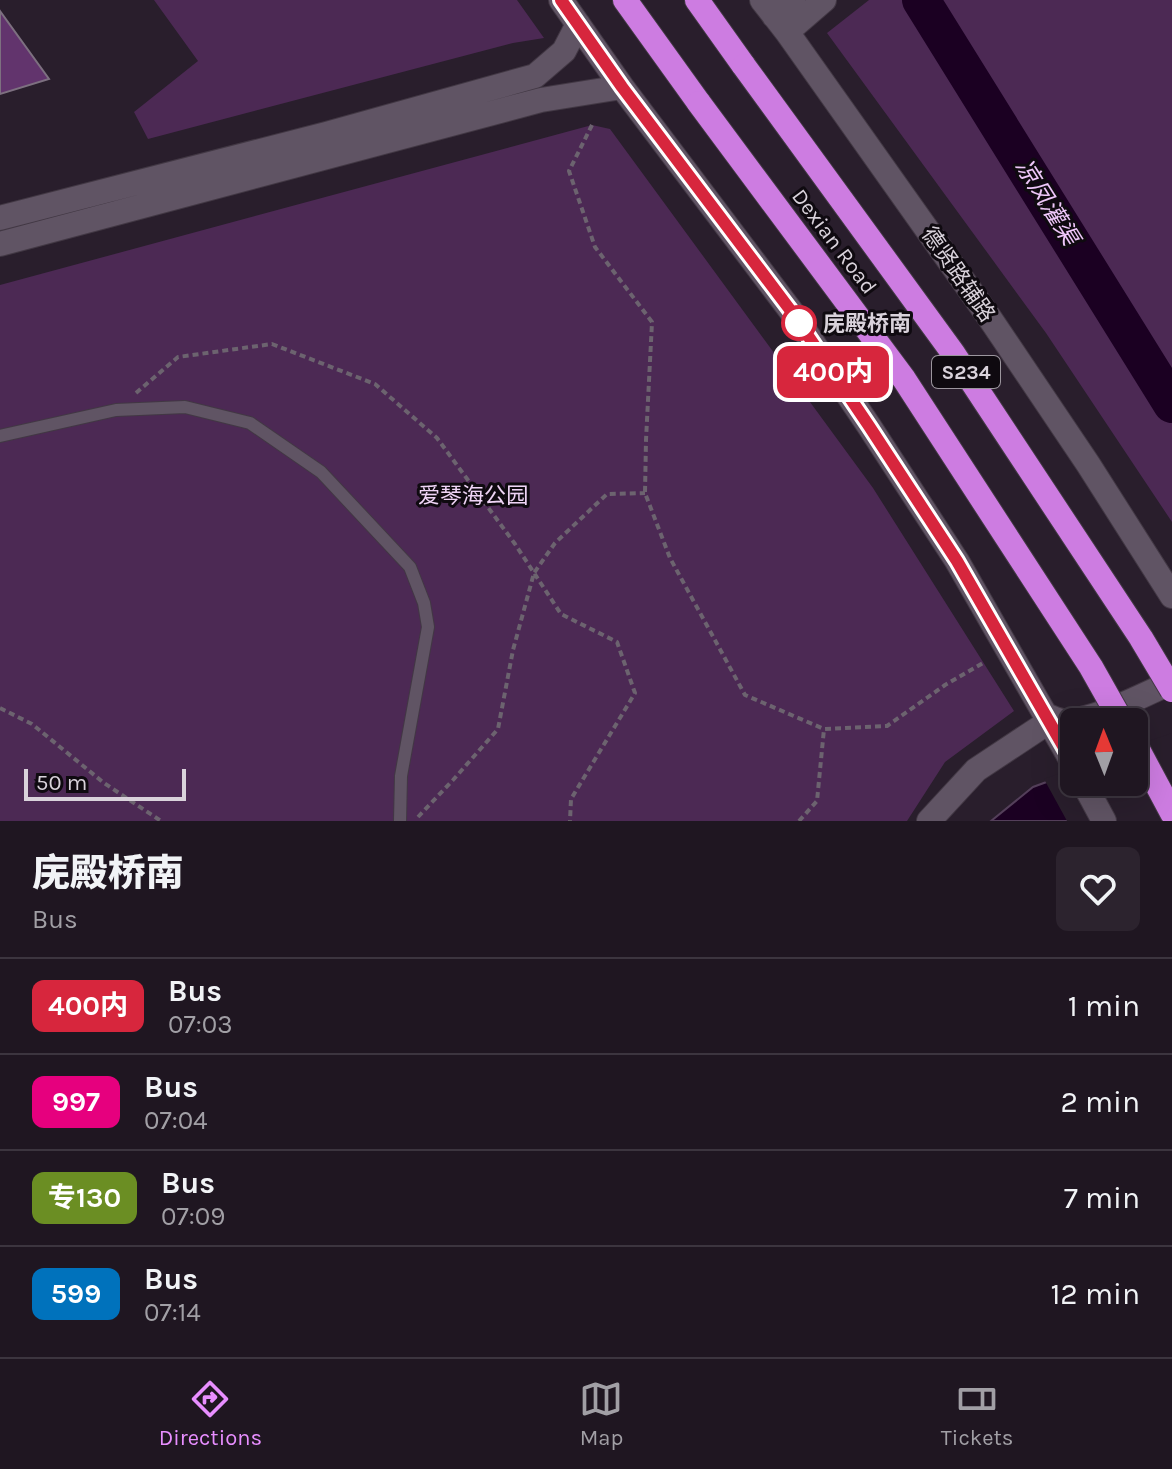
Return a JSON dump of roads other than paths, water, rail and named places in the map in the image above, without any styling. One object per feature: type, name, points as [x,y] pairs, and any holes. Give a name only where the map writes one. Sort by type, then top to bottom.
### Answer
[{"type":"highway","name":"Dexian Road","points":[[625,0],[904,379],[1091,667],[1114,708]]},
{"type":"highway","name":"Dexian Road","points":[[697,0],[953,353],[1172,690]]},
{"type":"highway","points":[[708,0],[725,37]]},
{"type":"highway","points":[[1148,768],[1172,813]]},
{"type":"street","points":[[561,0],[622,87],[794,315],[861,414],[957,561],[1060,739]]},
{"type":"street","points":[[774,16],[793,0]]},
{"type":"street","points":[[774,16],[824,0]]},
{"type":"street","name":"德贤路辅路","points":[[774,16],[989,317],[1172,596]]},
{"type":"street","points":[[0,218],[326,134],[535,76],[564,51],[578,24]]},
{"type":"street","points":[[0,244],[541,100],[622,87]]},
{"type":"street","points":[[929,821],[976,770],[1048,718],[1062,721],[1083,719],[1172,682]]},
{"type":"street","points":[[1091,796],[1104,821]]},
{"type":"lane","points":[[0,436],[116,410],[185,407],[250,423],[321,472],[410,567],[424,603],[428,627],[401,776],[400,821]]},
{"type":"waterway","name":"凉凤灌渠","points":[[921,0],[1172,404]]},
{"type":"place","name":"庑殿桥南","points":[[799,323]]},
{"type":"park label","name":"爱琴海公园","points":[[473,495]]}]
